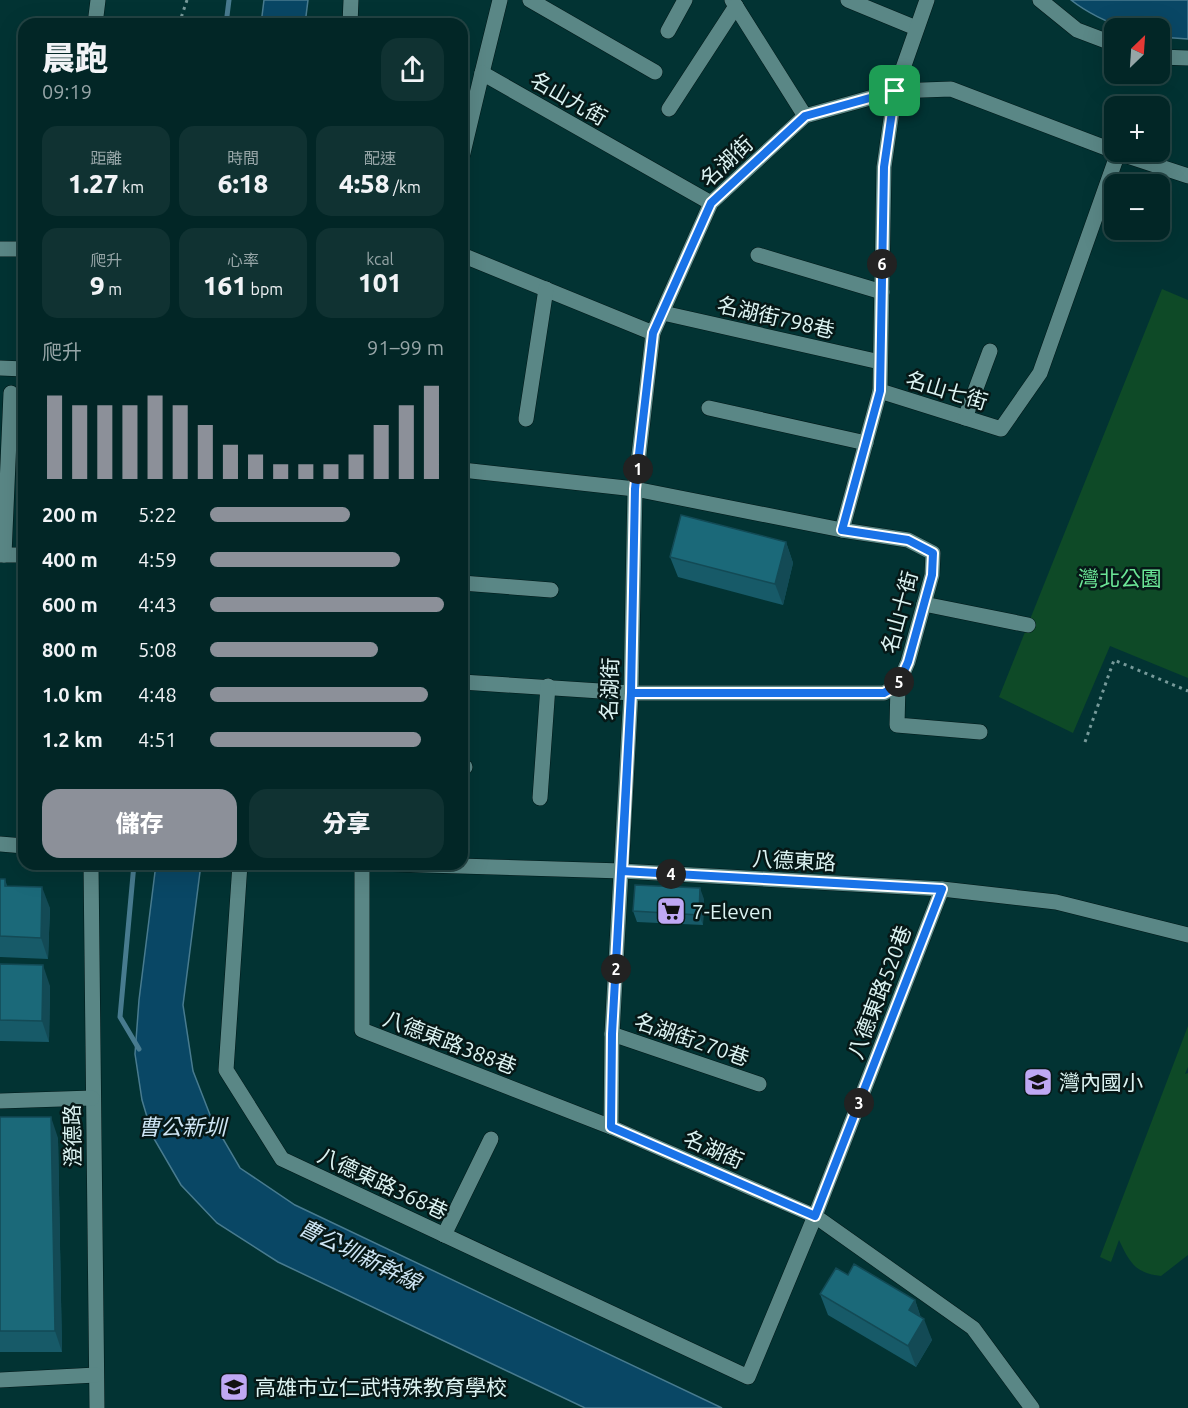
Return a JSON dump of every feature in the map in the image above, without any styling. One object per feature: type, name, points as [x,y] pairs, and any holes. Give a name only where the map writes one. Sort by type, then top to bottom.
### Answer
[{"type":"street","points":[[96,18],[98,0]]},
{"type":"street","points":[[350,18],[351,0]]},
{"type":"street","points":[[468,132],[500,0]]},
{"type":"street","points":[[530,0],[655,72]]},
{"type":"street","points":[[668,31],[685,0]]},
{"type":"street","points":[[848,0],[916,28]]},
{"type":"street","name":"名山七街","points":[[927,0],[895,91],[884,167],[880,391],[1000,429],[1040,373],[1113,162]]},
{"type":"street","points":[[1040,0],[1077,30],[1104,40]]},
{"type":"street","points":[[669,109],[734,3],[805,116]]},
{"type":"street","points":[[1170,57],[1188,58]]},
{"type":"street","name":"名山九街","points":[[482,73],[711,203]]},
{"type":"street","name":"名湖街","points":[[1032,1408],[973,1328],[815,1216],[611,1127],[612,1034],[631,693],[635,489],[653,333],[711,203],[805,116],[895,91],[951,89],[1104,147]]},
{"type":"street","name":"名湖街","points":[[1146,162],[1188,176]]},
{"type":"street","points":[[0,249],[18,249]]},
{"type":"street","points":[[758,255],[882,292]]},
{"type":"street","points":[[468,257],[653,333]]},
{"type":"street","points":[[526,419],[546,289]]},
{"type":"street","name":"名湖街798巷","points":[[663,313],[880,362]]},
{"type":"street","points":[[965,418],[990,351]]},
{"type":"street","points":[[0,368],[18,369]]},
{"type":"street","points":[[842,530],[880,391]]},
{"type":"street","points":[[11,393],[2,555],[18,555]]},
{"type":"street","points":[[709,408],[866,443]]},
{"type":"street","name":"名山十街","points":[[468,471],[635,489],[842,530],[908,540],[933,553],[932,575],[908,662],[898,685],[884,693],[631,693],[468,682]]},
{"type":"street","points":[[468,583],[550,590]]},
{"type":"street","points":[[924,604],[1028,625]]},
{"type":"street","points":[[898,685],[897,725],[980,732]]},
{"type":"street","points":[[540,798],[548,686]]},
{"type":"street","points":[[0,844],[18,846]]},
{"type":"street","name":"八德東路","points":[[468,866],[622,871],[942,889],[1056,902],[1188,935]]},
{"type":"street","name":"澄德路","points":[[91,870],[97,1408]]},
{"type":"street","name":"八德東路368巷","points":[[240,870],[226,1070],[282,1160],[748,1377]]},
{"type":"street","name":"八德東路388巷","points":[[362,870],[362,1030],[611,1127]]},
{"type":"street","name":"八德東路520巷","points":[[748,1377],[815,1216],[942,889]]},
{"type":"street","name":"名湖街270巷","points":[[612,1034],[759,1084]]},
{"type":"street","points":[[0,1101],[92,1098]]},
{"type":"street","points":[[444,1235],[491,1139]]},
{"type":"street","points":[[0,1380],[96,1375]]},
{"type":"path","points":[[181,18],[188,0]]},
{"type":"path","points":[[1085,742],[1114,660],[1188,691]]},
{"type":"green space","name":"灣北公園","points":[[1162,289],[1188,300],[1188,678],[1110,646],[1073,733],[999,697]]},
{"type":"green space","points":[[1188,1026],[1188,1067],[1185,1074],[1188,1073],[1188,1255],[1161,1276],[1152,1275],[1134,1266],[1119,1240],[1111,1262],[1100,1257]]},
{"type":"water","points":[[264,0],[308,0],[306,18],[262,18]]},
{"type":"water","points":[[1071,0],[1188,0],[1188,39],[1170,38],[1170,18],[1104,20]]},
{"type":"water","name":"曹公新圳","points":[[155,870],[200,870],[183,1005],[193,1071],[212,1120],[240,1168],[295,1205],[722,1408],[585,1408],[278,1262],[217,1223],[181,1185],[153,1137],[142,1100],[135,1054],[139,1000]]},
{"type":"building","points":[[681,515],[786,542],[775,584],[670,557]]},
{"type":"building","points":[[0,879],[5,879],[5,886],[42,887],[41,938],[0,936]]},
{"type":"building","points":[[635,885],[700,888],[699,915],[633,911]]},
{"type":"building","points":[[0,964],[43,965],[42,1021],[0,1020]]},
{"type":"building","points":[[0,1117],[51,1117],[55,1331],[0,1331]]},
{"type":"building","points":[[854,1264],[915,1300],[909,1310],[924,1319],[908,1346],[820,1294],[836,1268],[848,1275]]},
{"type":"waterway","name":"曹公圳新幹線","points":[[227,18],[229,0]]},
{"type":"waterway","name":"曹公圳新幹線","points":[[133,870],[120,1017],[139,1049]]},
{"type":"place","name":"7-Eleven","points":[[671,911]]},
{"type":"place","name":"灣內國小","points":[[1038,1082]]},
{"type":"place","name":"高雄市立仁武特殊教育學校","points":[[234,1387]]},
{"type":"route","points":[[895,91],[805,116],[711,203],[653,333],[635,489],[631,693],[612,1034],[611,1127],[815,1216],[942,889],[622,871],[631,693],[884,693],[898,685],[908,662],[932,575],[933,553],[908,540],[842,530],[880,391],[884,167],[895,91]]}]
